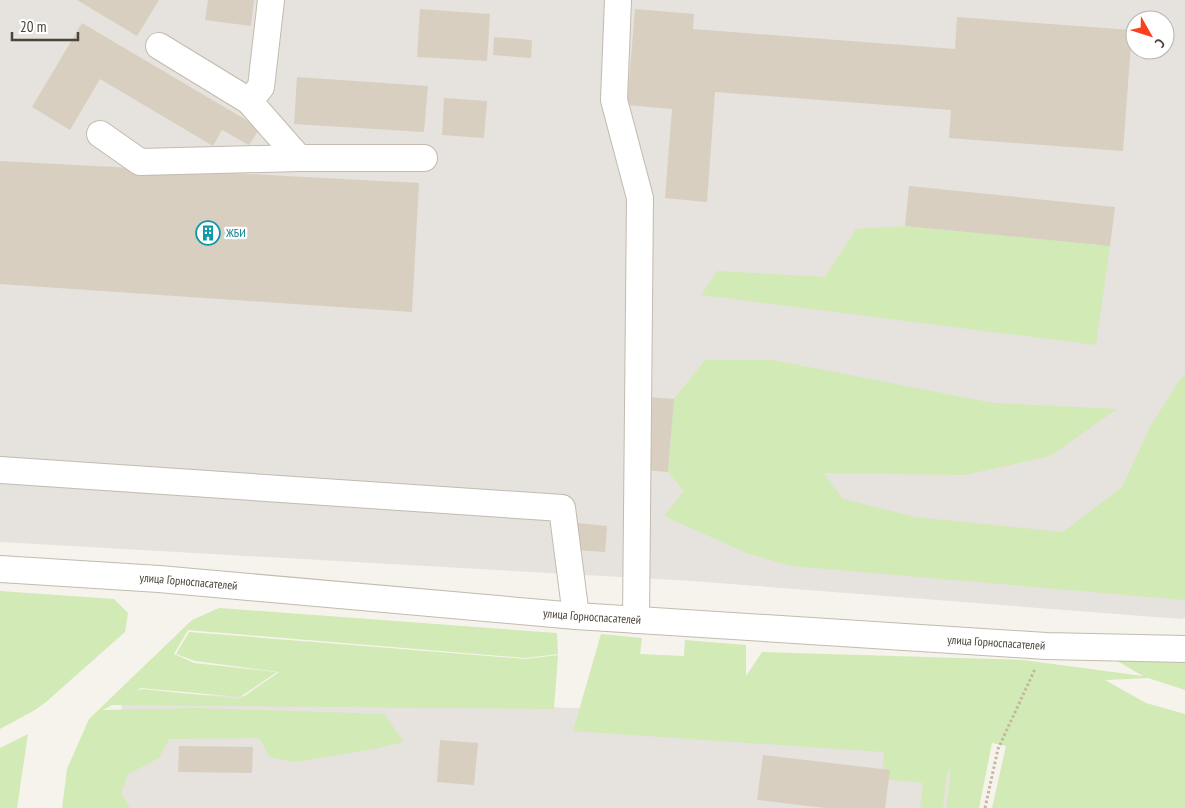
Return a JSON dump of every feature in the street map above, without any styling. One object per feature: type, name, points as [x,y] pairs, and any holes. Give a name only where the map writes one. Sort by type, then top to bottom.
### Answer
[{"type":"street","points":[[249,101],[261,87],[271,0]]},
{"type":"street","points":[[618,0],[614,100],[640,198],[636,620]]},
{"type":"street","points":[[160,46],[249,101],[299,158]]},
{"type":"street","points":[[100,134],[140,162],[299,158],[424,158]]},
{"type":"street","points":[[0,470],[562,508],[576,616]]},
{"type":"street","name":"улица Горноспасателей","points":[[0,569],[159,579],[576,616],[1046,646],[1185,649]]},
{"type":"path","points":[[985,808],[998,749],[1046,646]]},
{"type":"shaded area","points":[[0,0],[1185,0],[1185,618],[692,581],[0,542]]},
{"type":"shaded area","points":[[122,692],[966,722],[952,808],[118,808]]},
{"type":"green space","points":[[905,226],[1110,246],[1096,345],[701,295],[717,271],[825,277],[856,229]]},
{"type":"green space","points":[[705,360],[773,360],[993,403],[1117,409],[1050,456],[965,475],[823,473],[843,499],[915,517],[1063,532],[1122,487],[1150,427],[1185,374],[1185,600],[791,566],[747,553],[664,516],[684,491],[668,472],[674,399]]},
{"type":"green space","points":[[0,591],[114,599],[128,613],[125,632],[46,702],[0,729]]},
{"type":"green space","points":[[219,608],[557,633],[558,654],[526,658],[188,630],[174,654],[194,663],[277,672],[240,697],[141,688],[136,691],[142,689],[240,699],[279,672],[195,661],[176,654],[189,632],[526,659],[558,655],[554,709],[112,705],[103,710],[196,708],[384,714],[404,742],[374,749],[294,762],[270,757],[259,738],[169,739],[159,758],[128,774],[121,793],[130,808],[62,808],[67,769],[89,719],[192,620]]},
{"type":"green space","points":[[601,634],[642,638],[640,654],[684,656],[685,640],[746,645],[746,676],[762,652],[1023,660],[1143,676],[1112,658],[1185,662],[1185,690],[1148,678],[1105,680],[1146,703],[1185,714],[1185,808],[992,808],[1006,746],[992,743],[979,808],[946,808],[951,770],[947,773],[943,808],[920,808],[923,783],[882,779],[884,752],[573,731]]},
{"type":"green space","points":[[28,734],[17,808],[0,808],[0,748]]},
{"type":"building","points":[[77,0],[159,0],[137,36]]},
{"type":"building","points":[[208,0],[254,0],[251,26],[205,20]]},
{"type":"building","points":[[420,9],[490,14],[487,61],[417,57]]},
{"type":"building","points":[[635,9],[694,14],[693,29],[955,49],[957,17],[1125,29],[1125,60],[1130,60],[1123,151],[949,138],[951,110],[715,92],[707,202],[665,198],[672,109],[627,105]]},
{"type":"building","points":[[82,23],[260,128],[249,145],[222,130],[213,146],[100,79],[70,130],[32,107]]},
{"type":"building","points":[[494,37],[532,40],[531,58],[493,55]]},
{"type":"building","points":[[297,77],[428,86],[424,132],[294,124]]},
{"type":"building","points":[[444,98],[487,101],[484,138],[442,135]]},
{"type":"building","name":"ЖБИ","points":[[0,161],[419,183],[412,312],[0,284]]},
{"type":"building","points":[[909,186],[1115,207],[1110,246],[905,226]]},
{"type":"building","points":[[648,397],[674,399],[668,472],[642,470]]},
{"type":"building","points":[[577,523],[607,526],[605,552],[575,550]]},
{"type":"building","points":[[440,740],[478,743],[474,785],[437,782]]},
{"type":"building","points":[[179,746],[253,747],[252,773],[178,772]]},
{"type":"building","points":[[763,755],[890,770],[885,808],[825,808],[757,800]]},
{"type":"place","name":"ЖБИ","points":[[208,233]]}]
